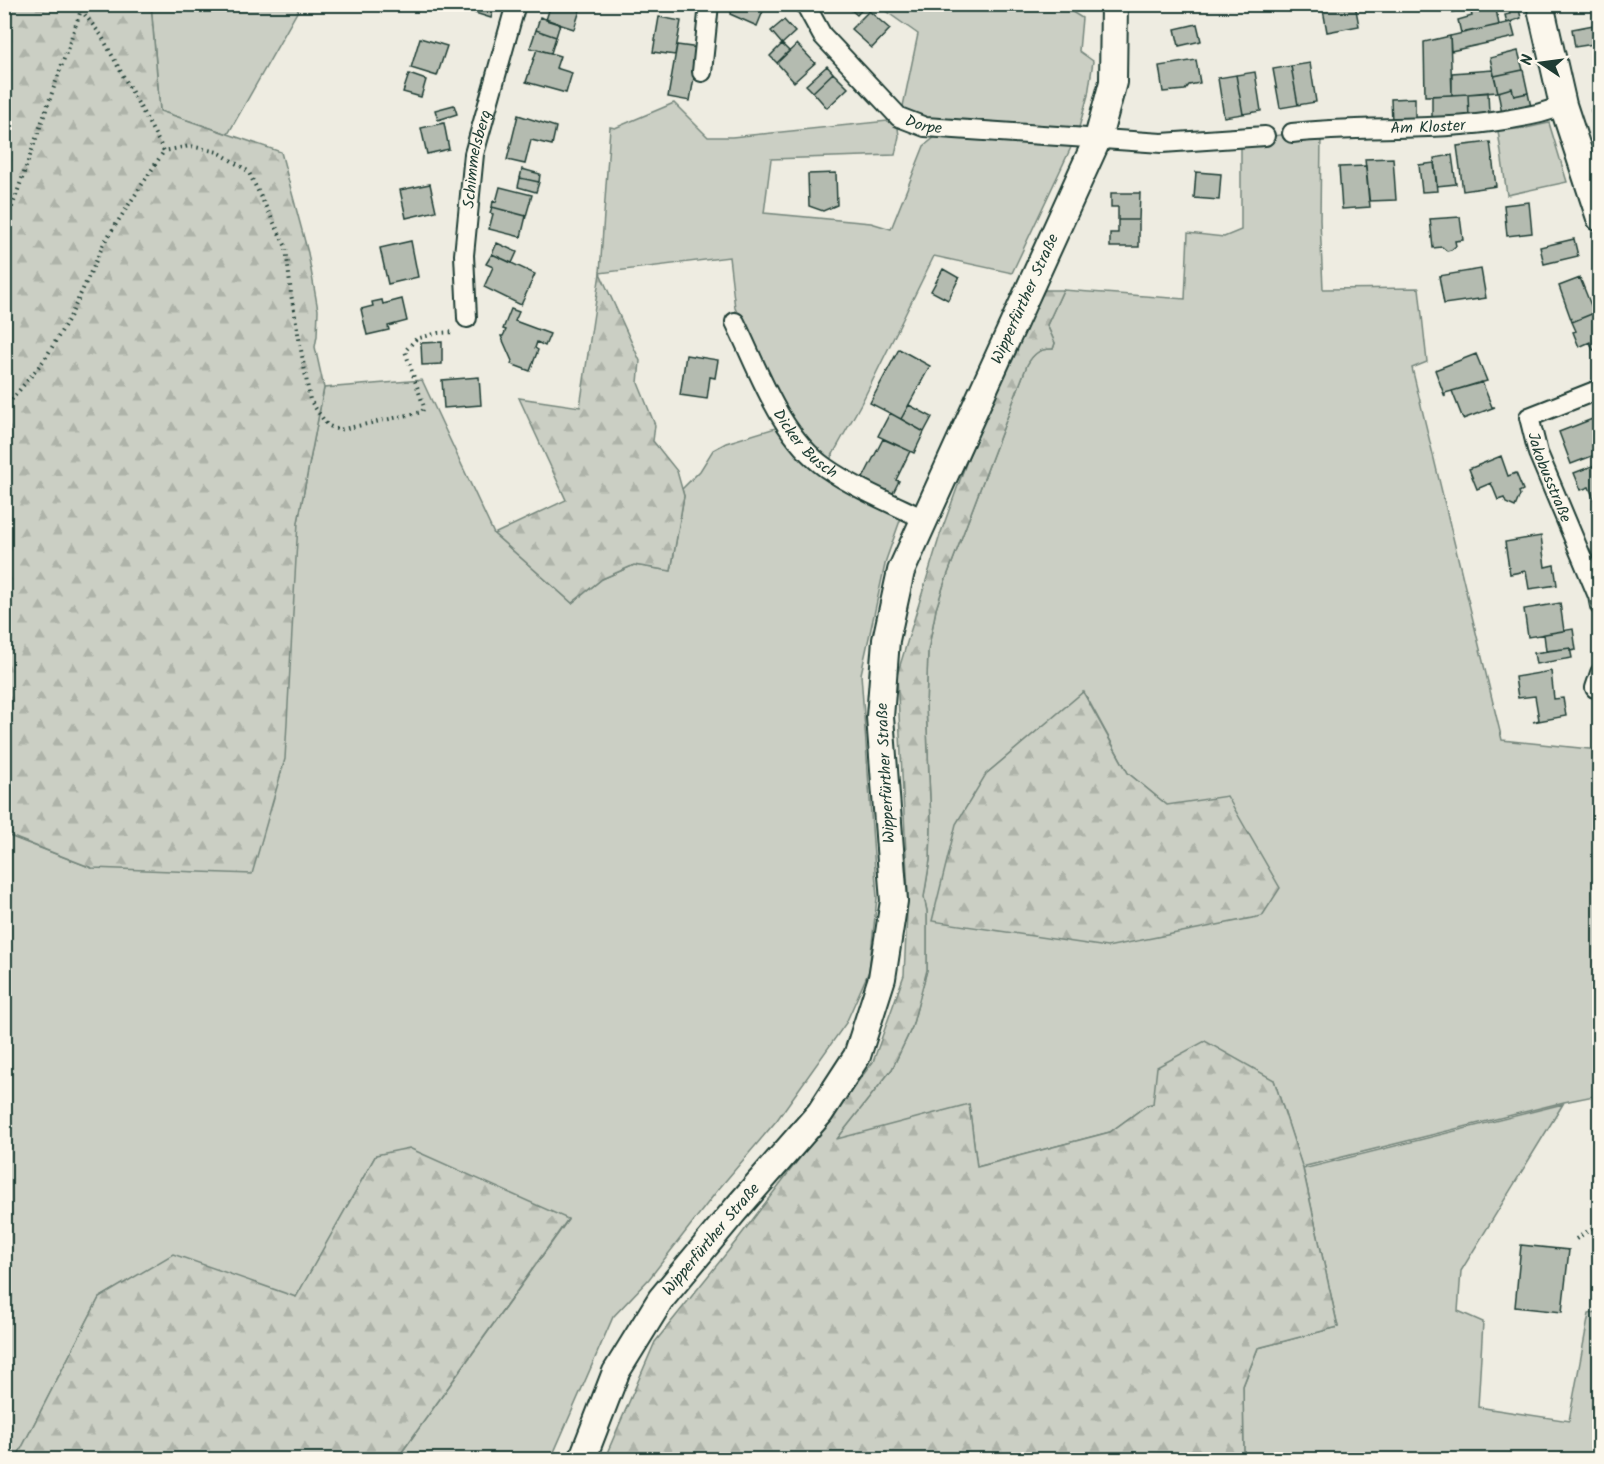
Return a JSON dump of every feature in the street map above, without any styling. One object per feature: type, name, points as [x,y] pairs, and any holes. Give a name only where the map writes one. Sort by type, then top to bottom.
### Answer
[{"type":"main road","name":"Wipperfürther Straße","points":[[582,1460],[616,1372],[661,1299],[820,1113],[857,1056],[882,978],[894,901],[880,717],[886,640],[901,571],[1098,138],[1113,82],[1114,4]]},
{"type":"main road","points":[[1540,4],[1563,105],[1599,218]]},
{"type":"street","name":"Schimmelsberg","points":[[467,318],[464,255],[474,154],[516,4]]},
{"type":"street","points":[[702,72],[709,4]]},
{"type":"street","name":"Dorpe","points":[[806,4],[822,35],[899,117],[925,127],[953,130],[1098,138]]},
{"type":"street","name":"Am Kloster","points":[[1292,133],[1334,129],[1432,129],[1547,113],[1563,105]]},
{"type":"street","points":[[1098,138],[1162,143],[1266,136]]},
{"type":"street","name":"Dicker Busch","points":[[735,322],[785,426],[814,459],[837,475],[924,519]]},
{"type":"street","name":"Jakobusstraße","points":[[1599,389],[1529,417],[1538,453],[1598,596],[1599,606]]},
{"type":"path","points":[[76,4],[101,35],[164,151]]},
{"type":"path","points":[[4,230],[81,10]]},
{"type":"path","points":[[4,409],[45,359],[71,315],[105,241],[164,151],[190,146],[218,152],[248,171],[286,247],[291,294],[310,400],[327,425],[339,430],[422,412],[424,407],[405,351],[416,339],[438,333],[461,332],[467,318]]},
{"type":"path","points":[[1576,1239],[1599,1223]]},
{"type":"green space","points":[[151,4],[301,5],[228,134],[160,111]]},
{"type":"green space","points":[[4,5],[151,5],[160,111],[281,152],[308,253],[318,310],[315,347],[324,388],[298,522],[285,759],[252,874],[92,868],[5,834]]},
{"type":"green space","points":[[877,5],[1061,5],[1082,18],[1079,51],[1093,61],[1088,95],[1078,131],[957,128],[902,111],[918,34]]},
{"type":"green space","points":[[674,103],[708,137],[732,137],[897,120],[899,136],[895,155],[771,159],[764,213],[871,223],[891,229],[924,146],[935,137],[973,136],[1074,141],[1012,273],[934,256],[863,400],[827,465],[789,426],[735,308],[729,257],[600,273],[610,127],[615,128]]},
{"type":"green space","points":[[1549,123],[1567,182],[1507,195],[1498,131]]},
{"type":"green space","points":[[1288,134],[1321,135],[1320,220],[1323,289],[1419,288],[1427,362],[1412,368],[1502,740],[1599,750],[1599,1095],[1302,1167],[1274,1080],[1147,1105],[1110,1132],[977,1167],[969,1105],[836,1140],[892,1069],[912,1027],[927,970],[927,911],[924,897],[930,860],[931,823],[926,706],[928,651],[936,609],[944,584],[1027,365],[1037,353],[1053,349],[1055,343],[1047,325],[1063,290],[1185,299],[1188,233],[1224,237],[1241,230],[1241,140]],"holes":[[[1084,692],[1128,773],[1167,805],[986,774]]]},
{"type":"green space","points":[[600,273],[640,361],[638,383],[655,425],[653,441],[677,471],[684,496],[671,571],[634,565],[602,579],[572,603],[494,534],[566,500],[519,398],[580,407]]},
{"type":"green space","points":[[1044,290],[1063,290],[1047,325],[1055,343],[1053,349],[1037,352],[1027,365],[944,584],[936,609],[928,651],[926,706],[931,823],[930,860],[924,897],[927,911],[927,970],[912,1027],[892,1069],[837,1139],[969,1104],[977,1167],[1110,1132],[1147,1105],[1153,1104],[1157,1067],[1205,1041],[1274,1080],[1303,1169],[1338,1327],[1258,1348],[1243,1386],[1244,1459],[604,1460],[655,1342],[737,1240],[873,1062],[904,975],[908,893],[897,675],[940,535],[993,389]]},
{"type":"green space","points":[[422,380],[494,534],[572,603],[602,579],[634,565],[671,571],[684,496],[682,489],[700,471],[713,450],[726,443],[782,426],[902,515],[886,560],[861,674],[877,898],[869,971],[846,1023],[777,1120],[717,1191],[649,1279],[613,1317],[551,1459],[397,1459],[568,1220],[376,1155],[296,1298],[173,1255],[99,1298],[16,1459],[5,1459],[4,834],[92,868],[298,522],[324,388]]},
{"type":"green space","points":[[1083,692],[1128,773],[1167,805],[1227,796],[1280,888],[1262,916],[1107,947],[932,921],[956,824],[986,774]]},
{"type":"green space","points":[[1563,1104],[1461,1271],[1458,1311],[1483,1322],[1478,1407],[1569,1421],[1589,1314],[1599,1311],[1599,1459],[1244,1459],[1243,1386],[1258,1348],[1338,1327],[1303,1169]]},
{"type":"green space","points":[[409,1148],[568,1219],[397,1459],[16,1459],[99,1298],[173,1254],[296,1297],[376,1155]]},
{"type":"building","points":[[430,4],[457,4],[455,13],[429,8]]},
{"type":"building","points":[[477,4],[495,4],[491,18],[475,13]]},
{"type":"building","points":[[551,4],[582,4],[574,29],[546,20]]},
{"type":"building","points":[[734,4],[766,4],[757,26],[730,14]]},
{"type":"building","points":[[850,4],[867,4],[857,15],[848,7]]},
{"type":"building","points":[[1322,4],[1355,4],[1359,26],[1327,32]]},
{"type":"building","points":[[1450,4],[1466,4],[1467,8],[1452,12]]},
{"type":"building","points":[[1469,4],[1495,4],[1499,25],[1461,33],[1458,20],[1472,16]]},
{"type":"building","points":[[1508,4],[1518,4],[1521,18],[1507,23],[1505,15],[1510,14]]},
{"type":"building","points":[[869,11],[890,29],[872,48],[851,29]]},
{"type":"building","points":[[540,17],[560,24],[556,37],[536,30]]},
{"type":"building","points":[[659,17],[681,21],[675,55],[653,52]]},
{"type":"building","points":[[784,20],[795,32],[782,44],[771,31]]},
{"type":"building","points":[[1511,22],[1515,37],[1451,51],[1450,36]]},
{"type":"building","points":[[1197,24],[1201,41],[1179,46],[1175,29]]},
{"type":"building","points":[[1599,24],[1600,43],[1575,47],[1572,29]]},
{"type":"building","points":[[536,30],[556,37],[551,53],[530,48]]},
{"type":"building","points":[[1450,36],[1452,95],[1425,96],[1424,42]]},
{"type":"building","points":[[420,38],[447,46],[437,76],[411,68]]},
{"type":"building","points":[[782,44],[789,51],[777,63],[770,56]]},
{"type":"building","points":[[797,44],[815,63],[794,82],[777,63]]},
{"type":"building","points":[[677,45],[699,48],[690,101],[668,97]]},
{"type":"building","points":[[537,49],[560,56],[556,68],[572,73],[566,93],[526,82]]},
{"type":"building","points":[[1518,51],[1523,70],[1494,76],[1490,58]]},
{"type":"building","points":[[1196,60],[1200,83],[1189,85],[1185,90],[1163,92],[1159,66]]},
{"type":"building","points":[[1310,63],[1316,102],[1298,105],[1291,66]]},
{"type":"building","points":[[827,66],[833,73],[813,92],[806,85]]},
{"type":"building","points":[[1291,66],[1298,105],[1280,108],[1273,69]]},
{"type":"building","points":[[1493,70],[1498,92],[1452,95],[1452,73]]},
{"type":"building","points":[[1523,70],[1528,93],[1514,96],[1512,88],[1498,92],[1494,76]]},
{"type":"building","points":[[1255,72],[1261,111],[1243,114],[1236,75]]},
{"type":"building","points":[[833,73],[848,88],[827,108],[813,92]]},
{"type":"building","points":[[409,74],[426,80],[421,97],[403,92]]},
{"type":"building","points":[[1236,75],[1243,114],[1224,117],[1218,78]]},
{"type":"building","points":[[1512,88],[1514,96],[1528,93],[1531,107],[1502,114],[1498,92]]},
{"type":"building","points":[[1488,92],[1489,115],[1469,118],[1468,94]]},
{"type":"building","points":[[1468,94],[1469,118],[1432,121],[1432,96]]},
{"type":"building","points":[[1415,98],[1415,122],[1392,122],[1391,99]]},
{"type":"building","points":[[454,105],[457,114],[438,120],[435,110]]},
{"type":"building","points":[[1600,108],[1600,146],[1591,110]]},
{"type":"building","points":[[518,115],[556,127],[552,145],[531,140],[525,164],[507,160]]},
{"type":"building","points":[[444,123],[449,149],[427,154],[421,128]]},
{"type":"building","points":[[1490,142],[1496,186],[1463,191],[1457,146]]},
{"type":"building","points":[[1452,155],[1456,184],[1437,186],[1434,158]]},
{"type":"building","points":[[1393,158],[1396,200],[1369,201],[1365,159]]},
{"type":"building","points":[[1434,163],[1437,191],[1422,192],[1419,165]]},
{"type":"building","points":[[1366,166],[1370,207],[1342,209],[1339,167]]},
{"type":"building","points":[[522,169],[540,174],[539,182],[520,178]]},
{"type":"building","points":[[1196,172],[1221,174],[1219,200],[1194,198]]},
{"type":"building","points":[[836,173],[837,205],[823,211],[809,206],[808,174]]},
{"type":"building","points":[[520,178],[539,182],[536,192],[518,187]]},
{"type":"building","points":[[430,184],[436,211],[406,218],[400,190]]},
{"type":"building","points":[[500,187],[532,195],[526,216],[492,207],[493,201],[496,202]]},
{"type":"building","points":[[1111,193],[1140,193],[1139,220],[1118,220],[1118,207],[1111,207]]},
{"type":"building","points":[[1529,202],[1532,233],[1507,236],[1504,205]]},
{"type":"building","points":[[492,207],[526,216],[521,237],[489,229],[493,214],[490,213]]},
{"type":"building","points":[[1460,217],[1463,240],[1455,241],[1456,246],[1451,250],[1447,251],[1442,247],[1433,248],[1430,219]]},
{"type":"building","points":[[1118,220],[1139,220],[1139,247],[1110,247],[1110,233],[1118,233]]},
{"type":"building","points":[[1574,239],[1578,256],[1544,264],[1540,247]]},
{"type":"building","points":[[411,241],[418,277],[388,284],[380,248]]},
{"type":"building","points":[[497,243],[517,252],[512,263],[492,254]]},
{"type":"building","points":[[492,254],[535,274],[521,305],[484,287],[493,267],[486,264]]},
{"type":"building","points":[[943,269],[959,278],[948,300],[931,291]]},
{"type":"building","points":[[1481,269],[1486,298],[1444,304],[1439,276]]},
{"type":"building","points":[[1580,278],[1594,313],[1572,322],[1559,286]]},
{"type":"building","points":[[402,299],[407,321],[388,326],[389,330],[367,335],[361,309],[373,306],[372,302],[382,300],[383,304]]},
{"type":"building","points":[[511,309],[519,312],[515,321],[550,334],[545,346],[537,342],[535,348],[538,350],[530,371],[511,364],[512,361],[501,336],[506,330],[503,329]]},
{"type":"building","points":[[1594,313],[1600,328],[1600,348],[1593,350],[1590,342],[1579,347],[1572,322]]},
{"type":"building","points":[[442,342],[442,364],[422,365],[421,343]]},
{"type":"building","points":[[899,349],[930,366],[901,419],[870,403]]},
{"type":"building","points":[[1476,354],[1487,381],[1445,393],[1445,397],[1435,370]]},
{"type":"building","points":[[686,355],[718,360],[715,378],[710,377],[707,399],[680,395]]},
{"type":"building","points":[[479,377],[481,405],[444,408],[442,380]]},
{"type":"building","points":[[1482,382],[1492,407],[1495,407],[1463,419],[1452,391]]},
{"type":"building","points":[[909,405],[932,417],[924,432],[901,419]]},
{"type":"building","points":[[890,413],[924,432],[914,453],[878,436]]},
{"type":"building","points":[[1595,418],[1600,429],[1600,453],[1571,464],[1559,432]]},
{"type":"building","points":[[883,439],[910,451],[896,480],[899,481],[891,497],[860,484]]},
{"type":"building","points":[[1501,456],[1508,476],[1516,473],[1523,490],[1519,492],[1515,507],[1506,503],[1504,498],[1498,500],[1491,483],[1477,489],[1469,469]]},
{"type":"building","points":[[1600,463],[1600,496],[1594,499],[1589,487],[1581,490],[1574,473]]},
{"type":"building","points":[[1541,536],[1545,567],[1554,565],[1557,585],[1529,589],[1526,571],[1510,574],[1505,542]]},
{"type":"building","points":[[1560,603],[1564,631],[1528,637],[1524,609]]},
{"type":"building","points":[[1573,629],[1576,650],[1570,651],[1570,648],[1546,651],[1544,634]]},
{"type":"building","points":[[1570,648],[1572,658],[1536,664],[1534,653]]},
{"type":"building","points":[[1551,671],[1554,699],[1563,698],[1566,716],[1533,722],[1539,720],[1535,696],[1518,698],[1515,677]]},
{"type":"building","points":[[1521,1245],[1569,1250],[1562,1312],[1515,1307]]},
{"type":"building","points":[[1600,1246],[1600,1274],[1593,1248]]}]
